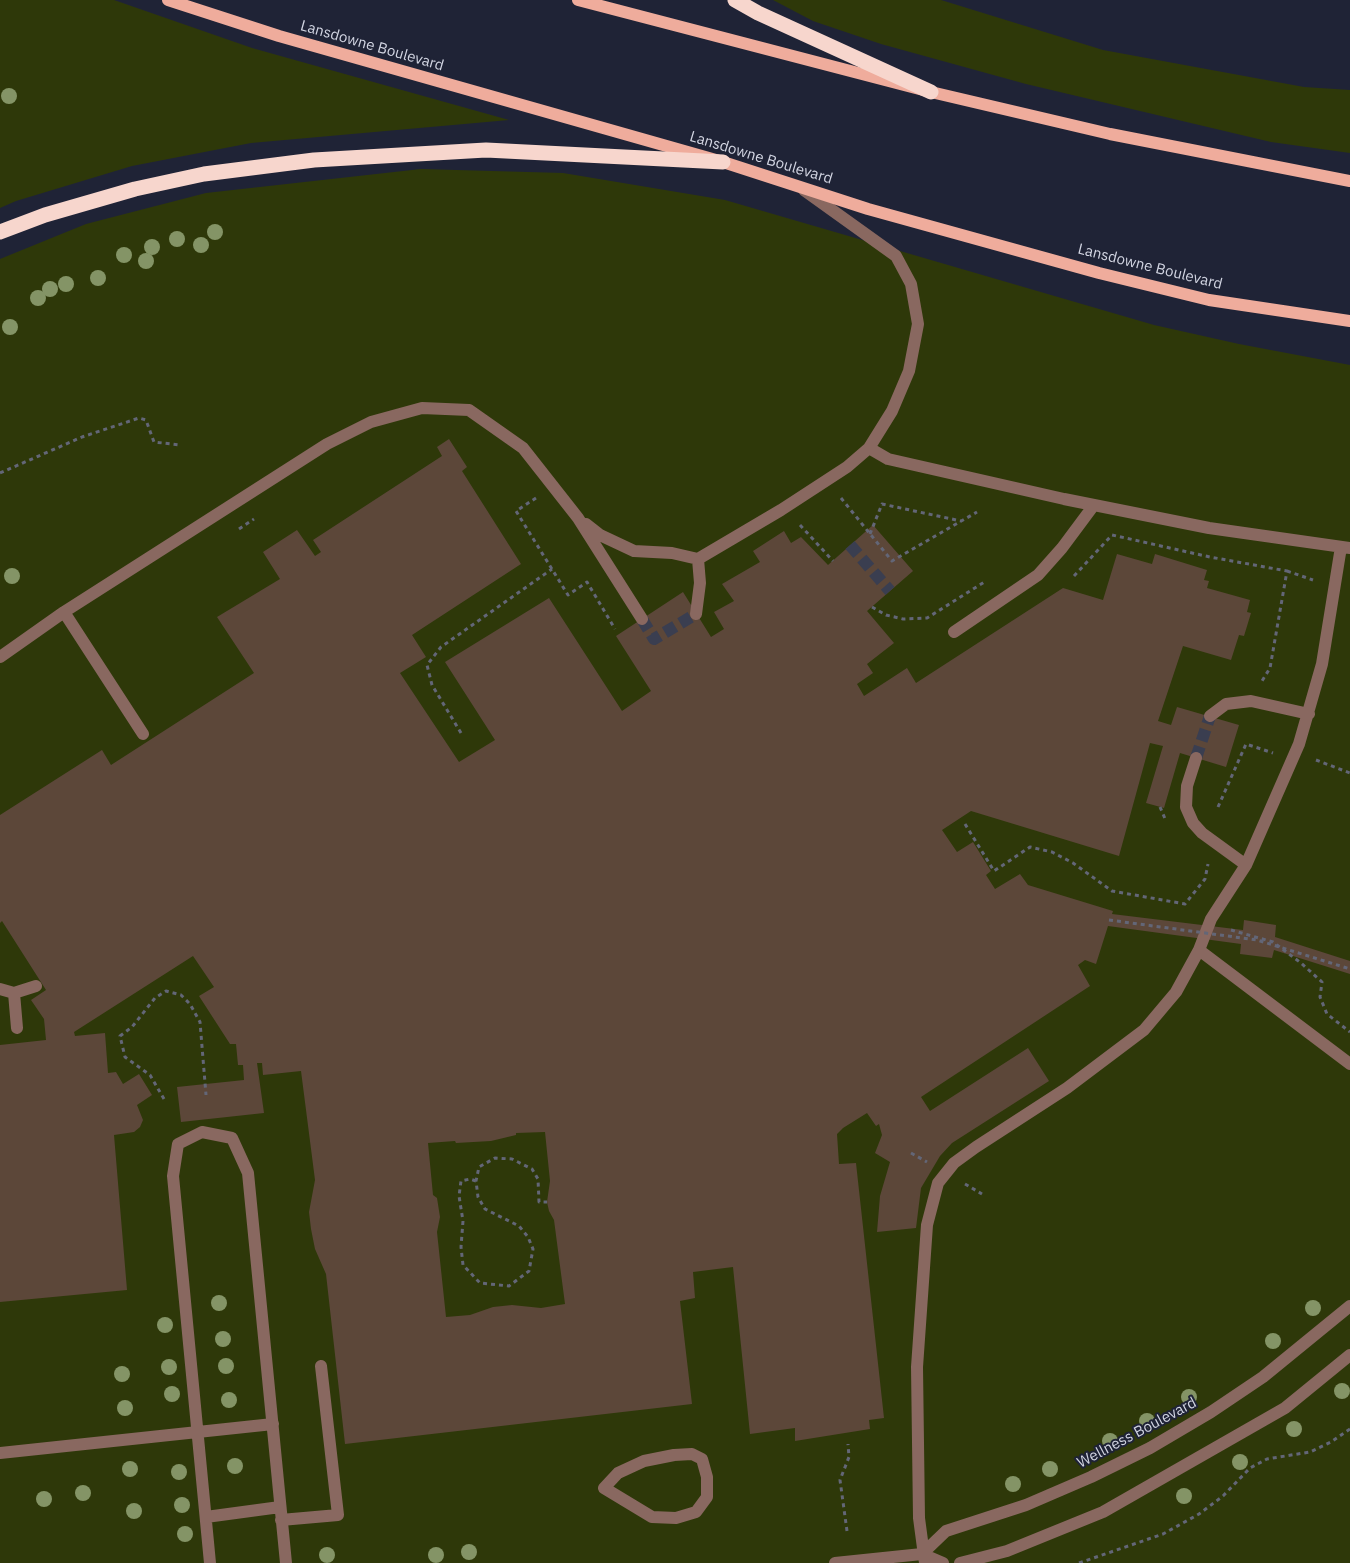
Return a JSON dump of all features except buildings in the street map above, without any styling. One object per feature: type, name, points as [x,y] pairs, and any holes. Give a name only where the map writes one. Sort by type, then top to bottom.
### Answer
[{"type":"highway","points":[[735,0],[758,13],[932,92]]},
{"type":"highway","points":[[0,232],[45,215],[135,189],[204,174],[314,160],[486,150],[723,162]]},
{"type":"main road","name":"Lansdowne Boulevard","points":[[168,0],[279,36],[723,162],[897,217],[1099,273],[1209,300],[1350,321]]},
{"type":"main road","points":[[578,0],[932,92],[1110,134],[1350,181]]},
{"type":"street","points":[[578,518],[600,535],[634,551],[672,554],[698,559],[781,510],[847,466],[869,448],[892,411],[909,371],[918,324],[911,284],[896,256],[800,187]]},
{"type":"street","points":[[0,657],[64,612],[327,444],[371,422],[422,408],[469,410],[523,448],[578,518],[642,619]]},
{"type":"street","points":[[869,448],[888,459],[1094,505],[1208,528],[1345,548],[1322,664],[1309,714],[1294,757],[1246,865],[1210,919],[1199,950],[1176,992],[1144,1030],[1067,1088],[954,1163],[938,1183],[927,1224],[917,1367],[918,1509],[924,1558]]},
{"type":"street","points":[[954,632],[1038,575],[1062,548],[1094,505]]},
{"type":"street","points":[[696,614],[700,583],[698,559]]},
{"type":"street","points":[[64,612],[143,734]]},
{"type":"street","points":[[1210,716],[1226,704],[1238,701],[1264,703],[1309,714]]},
{"type":"street","points":[[1196,758],[1187,786],[1186,807],[1193,823],[1202,833],[1246,865]]},
{"type":"street","points":[[1199,950],[1350,1064]]},
{"type":"street","points":[[0,990],[14,993],[36,986]]},
{"type":"street","points":[[14,993],[17,1028]]},
{"type":"street","points":[[210,1563],[199,1432],[173,1176],[178,1144],[202,1132],[232,1138],[248,1173],[286,1563]]},
{"type":"street","name":"Wellness Boulevard","points":[[924,1558],[946,1531],[1018,1508],[1092,1477],[1188,1426],[1263,1376],[1350,1306]]},
{"type":"street","points":[[960,1563],[1007,1550],[1103,1512],[1285,1408],[1350,1355]]},
{"type":"street","points":[[206,1517],[281,1514],[338,1515],[321,1366]]},
{"type":"street","points":[[0,1453],[273,1424]]},
{"type":"street","points":[[674,1454],[692,1454],[702,1459],[707,1477],[707,1497],[696,1512],[676,1518],[652,1517],[604,1488],[618,1473],[644,1461],[674,1454]]},
{"type":"street","points":[[835,1563],[924,1558],[943,1563]]},
{"type":"path","points":[[0,474],[82,438],[139,418],[146,420],[154,442],[180,445]]},
{"type":"path","points":[[532,490],[538,497],[516,511],[568,595],[587,582],[615,629]]},
{"type":"path","points":[[847,492],[840,497],[892,561],[977,512]]},
{"type":"path","points":[[870,534],[882,504],[962,521]]},
{"type":"path","points":[[239,529],[256,518]]},
{"type":"path","points":[[796,524],[801,525],[833,561]]},
{"type":"path","points":[[1074,576],[1112,535],[1210,557],[1287,571],[1270,668],[1262,681],[1253,681]]},
{"type":"path","points":[[461,733],[432,685],[427,665],[441,647],[552,569]]},
{"type":"path","points":[[1160,807],[1168,825]]},
{"type":"path","points":[[965,824],[994,870],[1030,847],[1059,856],[1112,891],[1185,904],[1232,931],[1273,942],[1322,982],[1320,997],[1327,1014],[1350,1032]]},
{"type":"path","points":[[1185,904],[1205,879],[1208,861]]},
{"type":"path","points":[[1109,920],[1257,940],[1350,969]]},
{"type":"path","points":[[164,1099],[150,1075],[125,1057],[120,1036],[132,1027],[155,998],[166,991],[181,995],[190,1004],[200,1022],[206,1095]]},
{"type":"path","points":[[476,1181],[470,1179],[461,1181],[459,1196],[463,1220],[461,1247],[463,1265],[480,1283],[508,1286],[529,1271],[533,1249],[528,1237],[519,1226],[485,1210],[478,1197],[476,1181],[479,1167],[495,1158],[512,1159],[532,1169],[538,1179],[539,1202],[547,1202]]},
{"type":"path","points":[[1079,1563],[1163,1534],[1207,1508],[1223,1496],[1250,1468],[1266,1459],[1310,1452],[1331,1442],[1350,1429]]},
{"type":"path","points":[[847,1531],[840,1480],[849,1458],[848,1444]]},
{"type":"green space","points":[[0,0],[114,0],[252,48],[509,120],[251,143],[132,166],[16,201],[0,208]]},
{"type":"green space","points":[[773,0],[941,0],[1103,50],[1304,87],[1350,90],[1350,153],[1271,142],[1026,84],[881,44],[813,21]]},
{"type":"green space","points":[[421,169],[563,173],[725,200],[1154,325],[1239,344],[1350,365],[1350,1563],[0,1563],[0,259],[86,224],[206,193]]},
{"type":"tunnel","points":[[850,545],[890,591]]},
{"type":"tunnel","points":[[642,619],[654,639],[696,614]]},
{"type":"tunnel","points":[[1196,758],[1210,716]]}]
